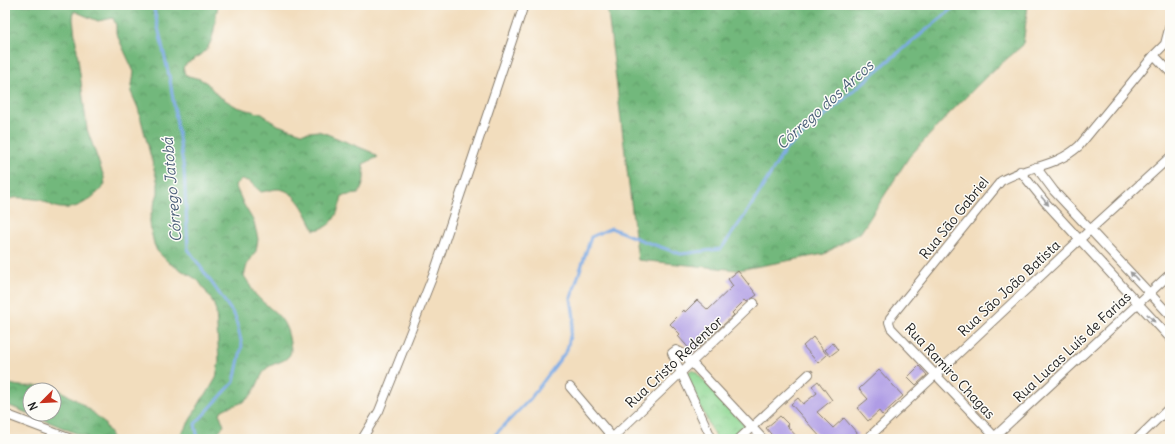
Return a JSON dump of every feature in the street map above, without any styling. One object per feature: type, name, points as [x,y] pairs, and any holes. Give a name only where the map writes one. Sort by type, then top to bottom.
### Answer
[{"type":"street","points":[[362,439],[378,411],[434,273],[524,5]]},
{"type":"street","points":[[1167,42],[1170,25]]},
{"type":"street","name":"Rua São Gabriel","points":[[890,318],[1001,181],[1020,171],[1060,160],[1070,154],[1154,55],[1167,42]]},
{"type":"street","points":[[1154,55],[1170,72]]},
{"type":"street","name":"Rua São João Batista","points":[[867,439],[1080,239],[1170,157]]},
{"type":"street","points":[[1036,167],[1054,190],[1170,315]]},
{"type":"street","points":[[1020,171],[1045,202],[1170,338]]},
{"type":"street","name":"Rua Lucas Luís de Farias","points":[[994,438],[1137,303],[1170,274]]},
{"type":"street","name":"Rua Cristo Redentor","points":[[612,438],[754,303]]},
{"type":"street","name":"Rua Ramiro Chagas","points":[[890,318],[889,322],[892,328],[994,438]]},
{"type":"street","points":[[712,439],[681,374],[673,355],[673,351],[676,350],[682,353],[763,439]]},
{"type":"street","points":[[739,439],[808,374]]},
{"type":"street","points":[[570,387],[612,438]]},
{"type":"street","points":[[1137,439],[1170,407]]},
{"type":"street","points":[[5,414],[71,439]]},
{"type":"green space","points":[[5,5],[218,5],[214,32],[209,45],[201,55],[183,67],[185,75],[200,79],[207,83],[217,95],[230,103],[237,107],[262,114],[278,125],[302,133],[318,131],[371,152],[378,157],[363,164],[364,180],[358,194],[342,196],[334,219],[331,223],[321,229],[314,230],[300,204],[289,193],[276,189],[261,192],[249,181],[241,180],[235,185],[254,222],[258,239],[256,251],[247,265],[244,276],[255,294],[282,320],[288,333],[291,350],[286,359],[271,365],[266,369],[250,397],[221,411],[220,415],[224,426],[211,439],[183,439],[181,434],[216,378],[219,361],[216,311],[213,302],[198,280],[169,263],[157,251],[154,244],[150,226],[150,218],[158,193],[158,184],[138,108],[131,92],[134,72],[116,33],[116,25],[113,18],[98,21],[74,11],[73,19],[87,129],[104,177],[105,185],[86,202],[74,207],[59,208],[41,200],[19,198],[13,198],[5,202]]},
{"type":"green space","points":[[607,5],[1028,5],[1023,45],[987,76],[909,157],[861,232],[824,254],[738,270],[638,260]]},
{"type":"green space","points":[[693,369],[746,427],[733,439],[716,439],[685,374]]},
{"type":"green space","points":[[5,382],[22,386],[22,411],[5,404]]},
{"type":"green space","points":[[62,392],[100,418],[113,439],[90,439],[49,422],[62,422]]},
{"type":"building","points":[[738,271],[757,295],[747,302],[745,300],[732,313],[734,315],[693,353],[678,336],[680,334],[670,324],[697,300],[708,310],[733,286],[728,279]]},
{"type":"building","points":[[813,337],[827,355],[818,363],[803,346]]},
{"type":"building","points":[[833,343],[838,350],[830,356],[825,350]]},
{"type":"building","points":[[919,366],[927,375],[916,385],[908,377]]},
{"type":"building","points":[[879,370],[903,396],[882,415],[879,411],[868,421],[857,408],[868,399],[859,389]]},
{"type":"building","points":[[818,381],[832,400],[817,412],[833,428],[844,418],[858,434],[852,439],[822,439],[791,404],[798,398],[803,404],[817,393],[812,386]]},
{"type":"building","points":[[780,416],[789,425],[787,426],[799,439],[775,439],[766,428]]},
{"type":"waterway","name":"Córrego Jatobá","points":[[153,5],[170,80],[184,170],[188,249],[235,316],[242,345],[234,382],[195,424],[198,439]]},
{"type":"waterway","name":"Córrego dos Arcos","points":[[491,439],[530,399],[567,350],[574,318],[571,298],[591,237],[611,228],[681,254],[721,249],[748,211],[785,150],[888,61],[957,5]]}]
